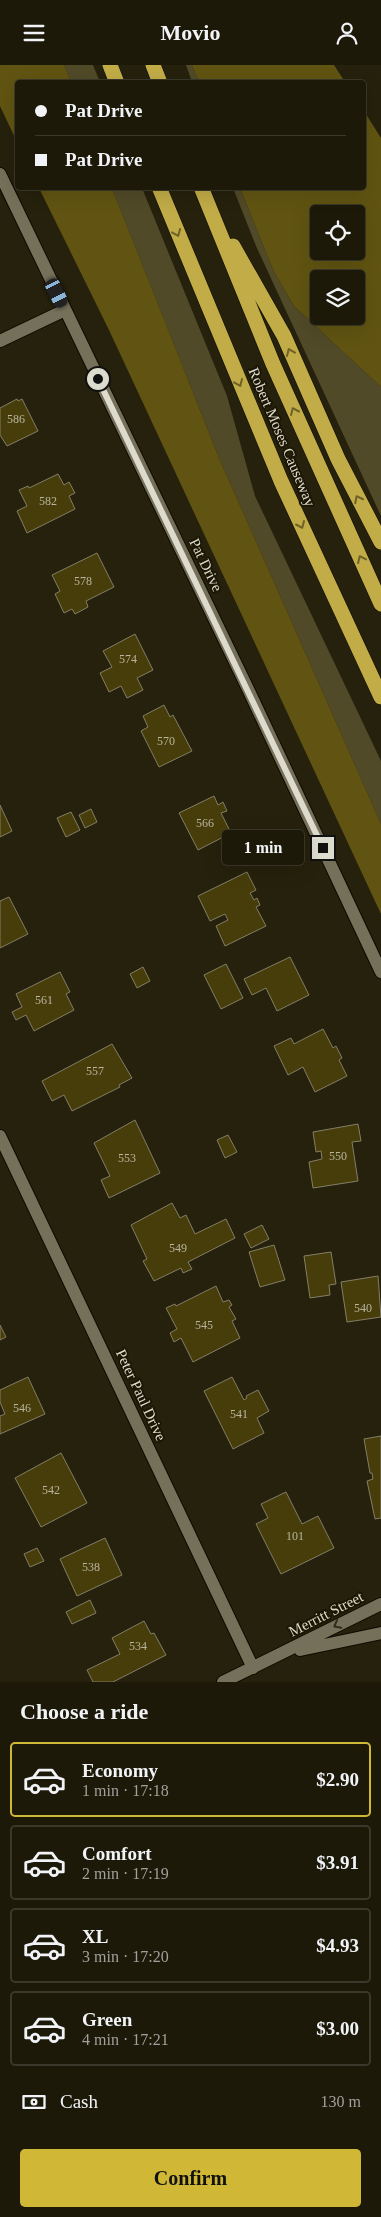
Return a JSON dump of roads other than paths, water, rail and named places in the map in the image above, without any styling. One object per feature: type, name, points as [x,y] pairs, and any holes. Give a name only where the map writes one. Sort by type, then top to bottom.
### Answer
[{"type":"highway","points":[[110,65],[116,80]]},
{"type":"highway","points":[[153,65],[159,80]]},
{"type":"highway","name":"Robert Moses Causeway","points":[[160,190],[281,481],[381,697]]},
{"type":"highway","points":[[202,190],[284,336],[338,459],[381,542]]},
{"type":"highway","name":"Robert Moses Causeway","points":[[202,190],[276,373],[381,603]]},
{"type":"highway","points":[[365,665],[381,711]]},
{"type":"street","name":"Pat Drive","points":[[0,174],[381,971]]},
{"type":"street","points":[[0,341],[65,310]]},
{"type":"street","name":"Peter Paul Drive","points":[[0,1136],[253,1668]]},
{"type":"street","name":"Merritt Street","points":[[223,1682],[285,1653],[343,1621],[381,1604]]},
{"type":"street","name":"Merritt Street","points":[[285,1653],[381,1633]]}]
